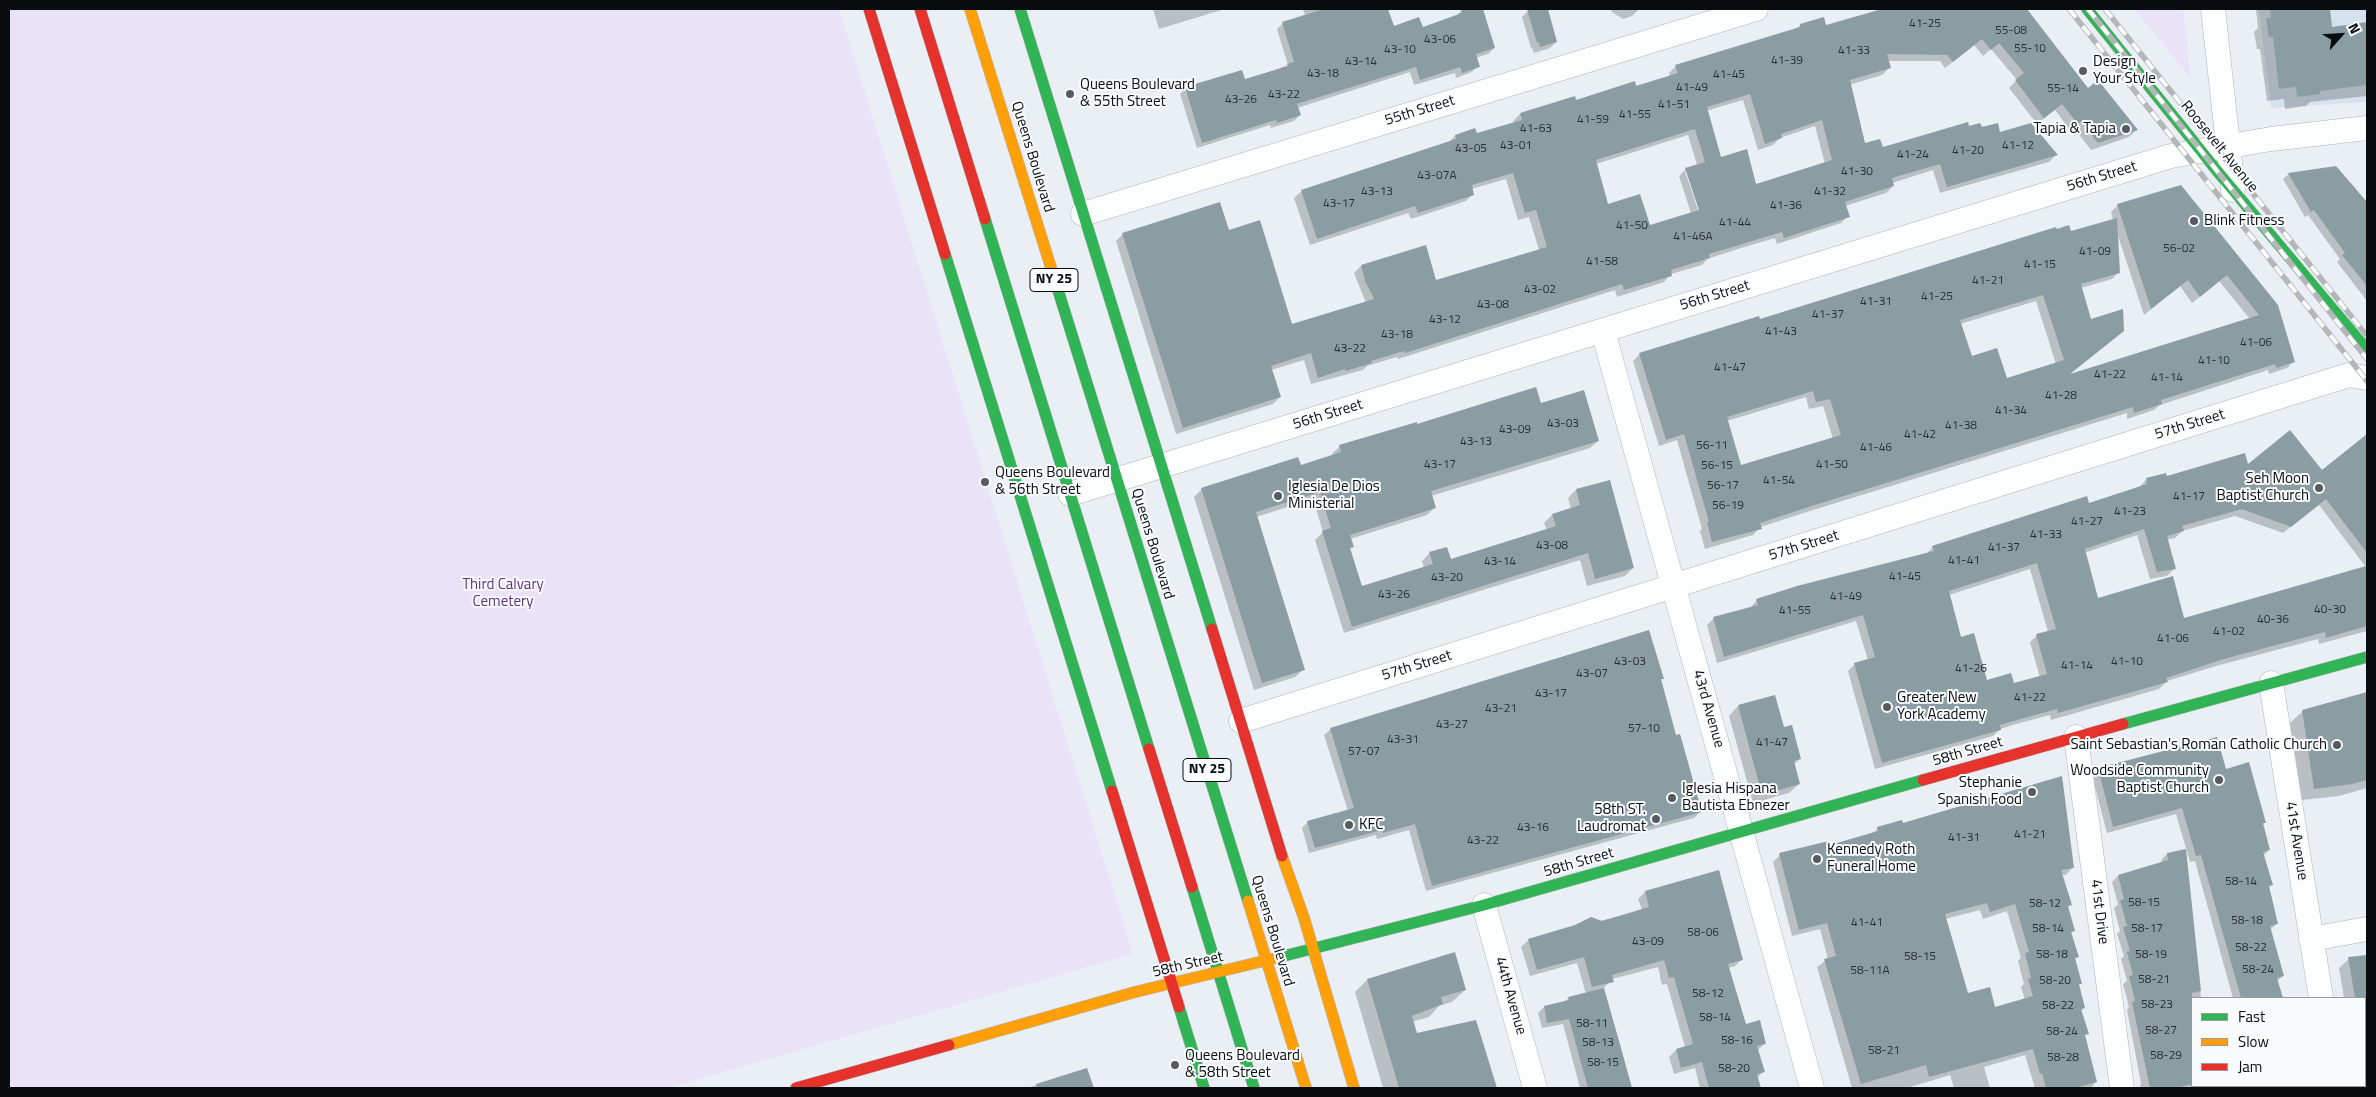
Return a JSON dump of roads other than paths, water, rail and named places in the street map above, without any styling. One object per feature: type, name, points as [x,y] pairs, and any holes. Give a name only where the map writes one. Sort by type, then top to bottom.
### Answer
[{"type":"street","name":"NY 25","points":[[920,9],[1254,1088]]},
{"type":"street","name":"Queens Boulevard","points":[[970,9],[1306,1088]]},
{"type":"street","points":[[1020,9],[1294,894],[1304,918],[1354,1088]]},
{"type":"street","name":"55th Street","points":[[1083,214],[1756,9]]},
{"type":"street","name":"Roosevelt Avenue","points":[[2087,9],[2202,149],[2233,190],[2367,350]]},
{"type":"street","points":[[2213,9],[2233,190]]},
{"type":"street","points":[[872,10],[1204,1088]]},
{"type":"street","name":"56th Street","points":[[1070,494],[2161,159],[2202,149],[2367,128]]},
{"type":"street","name":"43rd Avenue","points":[[1603,331],[1812,1088]]},
{"type":"street","name":"57th Street","points":[[1241,721],[2349,375],[2367,378]]},
{"type":"street","name":"58th Street","points":[[796,1088],[832,1084],[1116,998],[1266,962],[1484,905],[1743,833],[2076,736],[2367,657]]},
{"type":"street","name":"41st Avenue","points":[[2271,683],[2321,997]]},
{"type":"street","name":"41st Drive","points":[[2076,736],[2122,1088]]},
{"type":"street","name":"44th Avenue","points":[[1484,905],[1536,1088]]},
{"type":"street","points":[[2312,938],[2367,929]]},
{"type":"railway","points":[[2069,9],[2367,381]]},
{"type":"railway","points":[[2088,9],[2367,359]]},
{"type":"railway","points":[[2105,9],[2367,336]]},
{"type":"place","name":"Design Your Style","points":[[2083,71]]},
{"type":"place","name":"Queens Boulevard & 55th Street","points":[[1070,94]]},
{"type":"place","name":"Tapia & Tapia","points":[[2126,129]]},
{"type":"place","name":"Blink Fitness","points":[[2194,221]]},
{"type":"place","name":"Queens Boulevard & 56th Street","points":[[985,482]]},
{"type":"place","name":"Seh Moon Baptist Church","points":[[2319,488]]},
{"type":"place","name":"Iglesia De Dios Ministerial","points":[[1278,496]]},
{"type":"place","name":"Greater New York Academy","points":[[1887,707]]},
{"type":"place","name":"Saint Sebastian's Roman Catholic Church","points":[[2337,745]]},
{"type":"place","name":"Woodside Community Baptist Church","points":[[2219,780]]},
{"type":"place","name":"Stephanie Spanish Food","points":[[2032,792]]},
{"type":"place","name":"Iglesia Hispana Bautista Ebnezer","points":[[1672,798]]},
{"type":"place","name":"58th ST. Laudromat","points":[[1656,819]]},
{"type":"place","name":"KFC","points":[[1349,825]]},
{"type":"place","name":"Kennedy Roth Funeral Home","points":[[1817,859]]},
{"type":"place","name":"Queens Boulevard & 58th Street","points":[[1175,1065]]},
{"type":"park label","name":"Third Calvary Cemetery","points":[[503,594]]}]
